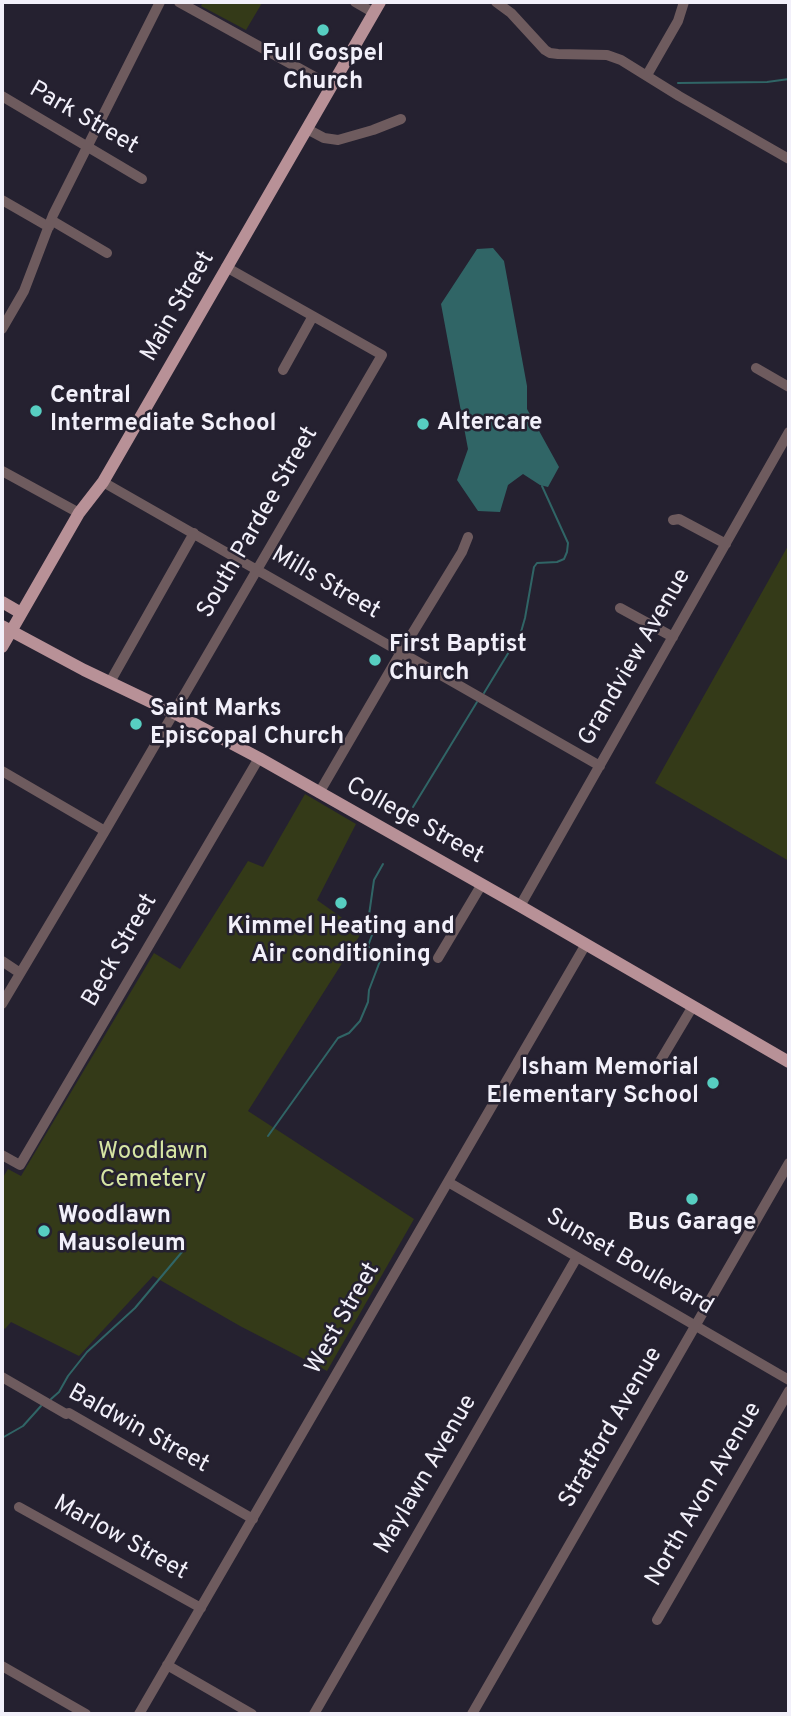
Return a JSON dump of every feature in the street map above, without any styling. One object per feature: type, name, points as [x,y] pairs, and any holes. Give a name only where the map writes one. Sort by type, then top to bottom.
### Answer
[{"type":"main road","name":"Main Street","points":[[3,648],[7,628],[21,613],[79,513],[103,482],[377,7]]},
{"type":"main road","points":[[2,602],[21,613]]},
{"type":"main road","name":"College Street","points":[[7,628],[259,758],[520,905],[789,1062]]},
{"type":"street","points":[[2,328],[24,291],[50,224],[160,2]]},
{"type":"street","points":[[178,2],[331,86]]},
{"type":"street","points":[[355,2],[377,7]]},
{"type":"street","points":[[496,2],[511,13],[550,53],[607,55],[621,60],[789,159]]},
{"type":"street","points":[[647,75],[678,21],[684,2]]},
{"type":"street","name":"Park Street","points":[[2,96],[142,179]]},
{"type":"street","points":[[307,129],[324,138],[338,140],[401,119]]},
{"type":"street","points":[[2,200],[107,253]]},
{"type":"street","points":[[226,267],[313,316],[283,370]]},
{"type":"street","name":"South Pardee Street","points":[[2,1004],[382,355],[313,316]]},
{"type":"street","points":[[756,368],[789,387]]},
{"type":"street","name":"Grandview Avenue","points":[[520,905],[789,432]]},
{"type":"street","points":[[2,471],[79,513]]},
{"type":"street","name":"Mills Street","points":[[103,482],[600,766]]},
{"type":"street","points":[[673,520],[679,519],[726,544]]},
{"type":"street","points":[[110,682],[194,533]]},
{"type":"street","points":[[319,793],[462,552],[468,537]]},
{"type":"street","points":[[620,608],[673,637]]},
{"type":"street","name":"Beck Street","points":[[2,1155],[20,1165],[259,758]]},
{"type":"street","points":[[2,771],[105,831]]},
{"type":"street","points":[[438,958],[482,884]]},
{"type":"street","name":"West Street","points":[[139,1714],[586,944]]},
{"type":"street","points":[[2,961],[20,973]]},
{"type":"street","points":[[659,1063],[693,1006]]},
{"type":"street","name":"Stratford Avenue","points":[[472,1714],[789,1163]]},
{"type":"street","name":"Sunset Boulevard","points":[[448,1182],[789,1380]]},
{"type":"street","name":"Maylawn Avenue","points":[[314,1714],[577,1257]]},
{"type":"street","name":"Baldwin Street","points":[[2,1377],[253,1519]]},
{"type":"street","name":"North Avon Avenue","points":[[657,1620],[789,1391]]},
{"type":"street","name":"Marlow Street","points":[[19,1507],[201,1608]]},
{"type":"street","points":[[167,1665],[252,1714]]},
{"type":"street","points":[[2,1666],[86,1714]]},
{"type":"green space","points":[[203,2],[262,3],[246,30],[201,6]]},
{"type":"green space","points":[[789,544],[789,861],[655,783]]},
{"type":"green space","name":"Woodlawn Cemetery","points":[[305,794],[356,824],[317,900],[362,932],[248,1111],[414,1219],[327,1371],[240,1326],[153,1276],[79,1356],[11,1322],[5,1329],[2,1327],[2,1179],[8,1169],[21,1176],[154,953],[180,969],[248,861],[263,867]]},
{"type":"shaded area","points":[[493,248],[504,261],[527,386],[527,409],[559,467],[548,487],[523,474],[508,485],[500,512],[478,511],[457,480],[468,449],[441,304],[477,249]]},
{"type":"waterway","points":[[678,83],[767,82],[789,79]]},
{"type":"waterway","points":[[484,693],[521,632],[534,567],[537,563],[564,559],[567,552],[568,543],[542,486]]},
{"type":"waterway","points":[[413,807],[477,702]]},
{"type":"waterway","points":[[268,1136],[338,1038],[349,1033],[360,1021],[380,961],[368,946],[372,935],[368,922],[374,880],[383,864]]},
{"type":"waterway","points":[[51,1399],[87,1352],[135,1308],[182,1252]]},
{"type":"waterway","points":[[2,1438],[23,1426],[41,1406]]},
{"type":"place","name":"Full Gospel Church","points":[[323,30]]},
{"type":"place","name":"Central Intermediate School","points":[[36,411]]},
{"type":"place","name":"Altercare","points":[[423,424]]},
{"type":"place","name":"First Baptist Church","points":[[375,660]]},
{"type":"place","name":"Saint Marks Episcopal Church","points":[[136,724]]},
{"type":"place","name":"Kimmel Heating and Air conditioning","points":[[341,903]]},
{"type":"place","name":"Isham Memorial Elementary School","points":[[713,1083]]},
{"type":"place","name":"Bus Garage","points":[[692,1199]]},
{"type":"place","name":"Woodlawn Mausoleum","points":[[44,1231]]}]
